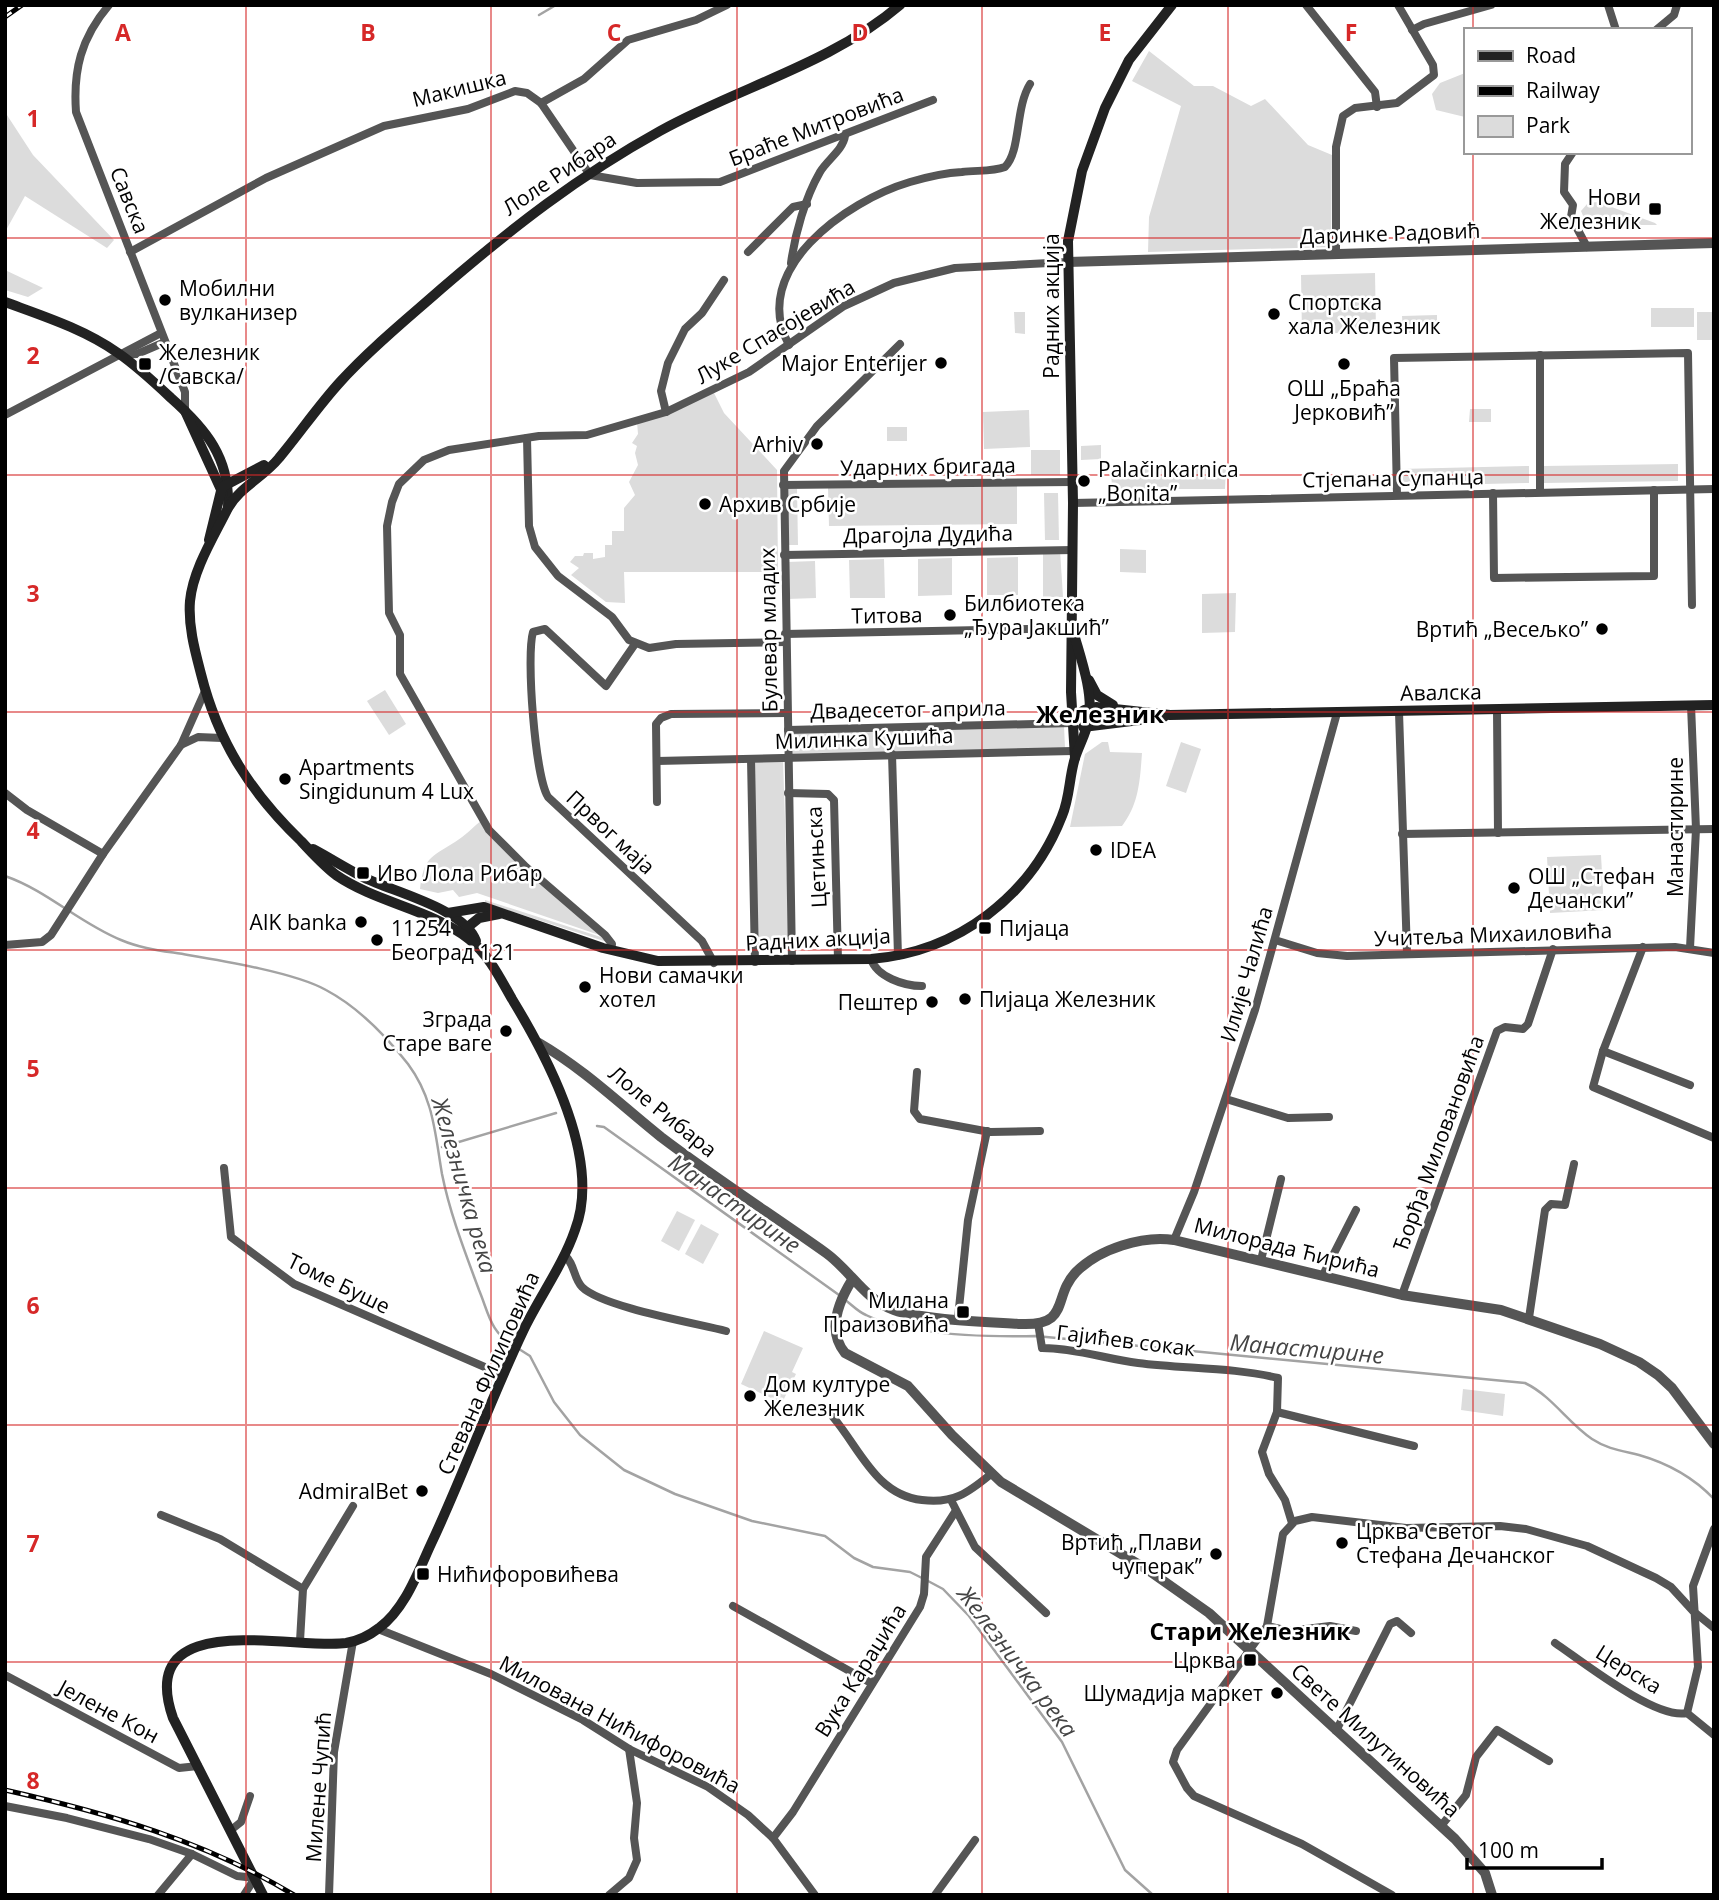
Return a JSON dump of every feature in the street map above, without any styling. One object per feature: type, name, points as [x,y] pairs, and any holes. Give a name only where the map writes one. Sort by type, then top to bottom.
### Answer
[{"type":"main road","name":"Лоле Рибара","points":[[540,1043],[489,961],[463,926],[360,890],[329,869],[265,805],[222,738],[205,691],[195,649],[190,608],[194,584],[229,493],[269,469],[337,385],[396,327],[514,226],[588,173],[701,110],[830,52],[900,5]]},
{"type":"main road","name":"Радних акција","points":[[1074,754],[1070,653],[1074,631],[1068,241],[1079,184],[1100,120],[1129,60],[1172,5]]},
{"type":"main road","points":[[5,302],[76,331],[121,355],[186,411]]},
{"type":"main road","name":"Савска","points":[[186,411],[198,421],[212,442],[228,481]]},
{"type":"main road","name":"Савска","points":[[186,411],[214,471],[229,493]]},
{"type":"main road","name":"Лоле Рибара","points":[[206,553],[227,510],[228,481],[254,471],[290,443]]},
{"type":"main road","name":"Радних акција","points":[[304,845],[463,926],[484,907],[611,950],[658,961],[714,963],[898,956],[933,946],[963,932],[995,911],[1036,867],[1060,822],[1074,754],[1087,727],[1089,708],[1074,631]]},
{"type":"main road","points":[[1083,668],[1097,695],[1126,710]]},
{"type":"main road","name":"Авалска","points":[[1089,708],[1170,715],[1714,705]]},
{"type":"main road","points":[[1071,722],[1089,708]]},
{"type":"main road","name":"Авалска","points":[[1071,722],[1087,727],[1170,715]]},
{"type":"main road","name":"Стевана Филиповића","points":[[263,1895],[169,1707],[168,1681],[176,1663],[188,1651],[214,1641],[353,1641],[378,1629],[399,1606],[423,1560],[524,1330],[564,1255],[581,1210],[582,1175],[565,1108],[540,1043]]},
{"type":"street","name":"Савска","points":[[109,5],[83,43],[75,101],[84,139],[185,392],[186,411]]},
{"type":"street","points":[[588,173],[541,103],[584,79],[628,40],[696,20],[727,5]]},
{"type":"street","points":[[1306,5],[1375,92],[1377,107]]},
{"type":"street","points":[[1336,254],[1339,126],[1343,116],[1351,110],[1377,107],[1401,100],[1434,75],[1433,65],[1398,5]]},
{"type":"street","points":[[1412,30],[1491,5]]},
{"type":"street","points":[[1608,5],[1615,28]]},
{"type":"street","points":[[1658,28],[1674,15],[1676,5]]},
{"type":"street","points":[[791,263],[828,227],[890,189],[942,174],[1005,167],[1013,153],[1020,106],[1030,83]]},
{"type":"street","name":"Макишка","points":[[130,252],[266,178],[384,126],[459,111],[515,91],[527,93],[541,103]]},
{"type":"street","name":"Браће Митровића","points":[[588,173],[606,179],[637,183],[720,182],[933,100]]},
{"type":"street","points":[[789,345],[778,316],[796,237],[820,172],[842,145],[845,136]]},
{"type":"street","points":[[1572,154],[1565,164],[1566,197],[1573,205],[1571,217],[1587,247]]},
{"type":"street","points":[[748,252],[793,207],[807,204]]},
{"type":"street","name":"Даринке Радовић","points":[[1068,262],[1714,243]]},
{"type":"street","name":"Луке Спасојевића","points":[[611,950],[612,944],[605,934],[526,867],[489,830],[398,667],[400,637],[389,613],[387,526],[399,484],[413,468],[438,453],[527,438],[595,434],[666,412],[733,381],[859,298],[916,276],[969,267],[1068,262]]},
{"type":"street","points":[[666,412],[662,402],[662,383],[672,356],[688,325],[702,313],[724,280]]},
{"type":"street","points":[[5,415],[121,355],[137,354],[163,337]]},
{"type":"street","name":"Булевар младих","points":[[792,961],[782,485],[786,465],[808,436],[900,344]]},
{"type":"street","points":[[1396,495],[1394,358],[1688,353],[1692,605]]},
{"type":"street","points":[[1540,355],[1540,492]]},
{"type":"street","points":[[527,438],[528,526],[539,555],[581,596],[608,613],[635,644]]},
{"type":"street","name":"Ударних бригада","points":[[782,485],[1073,482]]},
{"type":"street","name":"Стјепана Супанца","points":[[1073,503],[1714,489]]},
{"type":"street","points":[[1493,493],[1494,578],[1654,576],[1654,490]]},
{"type":"street","name":"Драгојла Дудића","points":[[784,555],[1073,550]]},
{"type":"street","name":"Првог маја","points":[[635,644],[606,686],[545,629],[537,628],[533,632],[537,764],[542,789],[702,941],[714,963]]},
{"type":"street","name":"Титова","points":[[635,644],[649,648],[785,638],[1074,631]]},
{"type":"street","points":[[5,945],[42,942],[59,924],[103,853],[181,745],[205,691]]},
{"type":"street","name":"Манастирине","points":[[1690,948],[1696,829],[1691,705]]},
{"type":"street","points":[[1497,709],[1498,833]]},
{"type":"street","points":[[657,802],[656,724],[666,715],[788,712]]},
{"type":"street","points":[[1399,712],[1407,953]]},
{"type":"street","name":"Илије Чалића","points":[[1174,1240],[1226,1099],[1275,940],[1336,713]]},
{"type":"street","name":"Двадесетог априла","points":[[788,730],[1071,722]]},
{"type":"street","points":[[181,745],[198,737],[222,738]]},
{"type":"street","points":[[892,754],[898,956]]},
{"type":"street","name":"Милинка Кушића","points":[[657,761],[892,754],[1074,754]]},
{"type":"street","points":[[751,759],[755,962]]},
{"type":"street","points":[[5,793],[27,810],[103,853]]},
{"type":"street","name":"Цетињска","points":[[788,793],[828,794],[834,800],[838,960]]},
{"type":"street","points":[[1402,834],[1714,828]]},
{"type":"street","name":"Учитеља Михаиловића","points":[[1275,940],[1329,955],[1643,947],[1690,948],[1714,954]]},
{"type":"street","points":[[1643,947],[1602,1051],[1592,1084],[1596,1090],[1714,1138]]},
{"type":"street","name":"Ђорђа Миловановића","points":[[1402,1295],[1497,1031],[1505,1027],[1523,1029],[1528,1024],[1553,948]]},
{"type":"street","points":[[872,959],[874,966],[887,976],[905,984],[922,986]]},
{"type":"street","name":"Лоле Рибара","points":[[540,1043],[570,1062],[713,1176],[827,1254],[852,1280]]},
{"type":"street","points":[[1602,1051],[1690,1085]]},
{"type":"street","points":[[917,1072],[914,1111],[918,1118],[987,1131],[1040,1131]]},
{"type":"street","points":[[1226,1099],[1288,1118],[1329,1117]]},
{"type":"street","points":[[958,1318],[968,1220],[987,1131]]},
{"type":"street","points":[[1530,1318],[1545,1210],[1551,1204],[1565,1205],[1574,1164]]},
{"type":"street","name":"Томе Буше","points":[[224,1168],[231,1237],[244,1249],[294,1284],[503,1376]]},
{"type":"street","points":[[1261,1260],[1281,1179]]},
{"type":"street","points":[[1324,1275],[1356,1210]]},
{"type":"street","name":"Милорада Ћирића","points":[[1039,1327],[1058,1312],[1072,1277],[1087,1264],[1136,1241],[1174,1240],[1402,1295],[1502,1310],[1530,1318],[1622,1354],[1658,1375],[1672,1388],[1714,1444]]},
{"type":"street","points":[[564,1255],[571,1262],[582,1287],[602,1299],[726,1331]]},
{"type":"street","points":[[852,1280],[874,1299],[895,1310],[1039,1327]]},
{"type":"street","name":"Свете Милутиновића","points":[[852,1280],[838,1304],[837,1334],[845,1353],[908,1385],[991,1474],[1171,1584],[1209,1613],[1441,1826],[1485,1873],[1492,1895]]},
{"type":"street","name":"Гајићев сокак","points":[[1039,1327],[1042,1348],[1081,1351],[1137,1363],[1276,1378],[1280,1384],[1278,1412],[1262,1452],[1269,1474],[1285,1500],[1292,1523]]},
{"type":"street","points":[[1278,1412],[1414,1446]]},
{"type":"street","points":[[833,1417],[877,1478],[894,1493],[906,1498],[951,1500],[963,1496],[991,1474]]},
{"type":"street","points":[[951,1500],[975,1547],[1046,1613]]},
{"type":"street","points":[[300,1642],[303,1590],[353,1506]]},
{"type":"street","name":"Вука Караџића","points":[[773,1838],[799,1802],[920,1607],[924,1591],[925,1562],[932,1545],[955,1512]]},
{"type":"street","points":[[161,1515],[220,1539],[303,1590]]},
{"type":"street","points":[[1392,1895],[1302,1844],[1209,1804],[1186,1788],[1176,1770],[1174,1755],[1266,1626],[1283,1534],[1292,1523],[1312,1517],[1406,1528],[1500,1526],[1526,1529],[1587,1546],[1671,1587],[1683,1588],[1694,1582]]},
{"type":"street","points":[[1714,1529],[1694,1582],[1693,1611],[1698,1667],[1687,1713],[1714,1735]]},
{"type":"street","points":[[1671,1587],[1693,1611],[1714,1628]]},
{"type":"street","points":[[733,1606],[871,1683]]},
{"type":"street","points":[[1336,1731],[1390,1624],[1397,1621],[1411,1633]]},
{"type":"street","points":[[1266,1626],[1289,1631],[1330,1626],[1356,1631]]},
{"type":"street","name":"Милована Нићифоровића","points":[[378,1629],[456,1657],[583,1720],[629,1749],[708,1787],[748,1815],[773,1838],[815,1895]]},
{"type":"street","name":"Милене Чупић","points":[[329,1895],[334,1752],[353,1641]]},
{"type":"street","name":"Церска","points":[[1555,1643],[1657,1708],[1671,1714],[1687,1713]]},
{"type":"street","name":"Јелене Кон","points":[[5,1675],[179,1768],[198,1766]]},
{"type":"street","points":[[1441,1826],[1466,1796],[1476,1757],[1497,1730],[1549,1761]]},
{"type":"street","points":[[608,1895],[629,1878],[637,1860],[634,1838],[637,1803],[629,1749]]},
{"type":"street","points":[[231,1830],[241,1822],[250,1796]]},
{"type":"street","points":[[5,1806],[106,1827],[192,1854],[237,1876],[255,1878],[244,1895]]},
{"type":"street","points":[[935,1895],[975,1840]]},
{"type":"street","points":[[159,1895],[192,1854]]},
{"type":"green space","points":[[1149,51],[1194,86],[1213,86],[1251,106],[1265,99],[1308,145],[1332,155],[1331,247],[1148,252],[1149,217],[1181,106],[1132,81]]},
{"type":"green space","points":[[1464,73],[1464,117],[1436,110],[1432,94],[1440,83]]},
{"type":"green space","points":[[5,112],[33,155],[114,240],[107,248],[25,196],[5,232]]},
{"type":"green space","points":[[1598,202],[1657,225],[1587,225],[1581,211],[1588,203]]},
{"type":"green space","points":[[5,270],[43,288],[28,297],[5,290]]},
{"type":"green space","points":[[1375,273],[1376,332],[1302,334],[1301,275]]},
{"type":"green space","points":[[1651,308],[1694,308],[1694,327],[1651,327]]},
{"type":"green space","points":[[1014,312],[1025,312],[1025,334],[1015,333]]},
{"type":"green space","points":[[1697,312],[1714,312],[1714,340],[1697,340]]},
{"type":"green space","points":[[1437,315],[1437,333],[1403,333],[1402,316]]},
{"type":"green space","points":[[713,391],[724,413],[777,470],[778,572],[624,572],[625,603],[606,602],[571,575],[579,568],[570,562],[575,556],[583,556],[584,553],[593,553],[593,559],[605,557],[605,545],[612,545],[612,531],[624,531],[624,508],[635,495],[629,482],[638,465],[635,453],[637,446],[632,443],[638,434],[637,422]]},
{"type":"green space","points":[[1470,409],[1491,409],[1491,422],[1469,422]]},
{"type":"green space","points":[[1029,410],[1030,447],[984,449],[983,412]]},
{"type":"green space","points":[[887,427],[907,427],[907,441],[887,441]]},
{"type":"green space","points":[[1101,445],[1101,459],[1081,460],[1081,446]]},
{"type":"green space","points":[[1031,450],[1060,450],[1060,475],[1031,475]]},
{"type":"green space","points":[[1678,464],[1678,481],[1544,483],[1544,466]]},
{"type":"green space","points":[[1529,466],[1529,483],[1400,486],[1399,469]]},
{"type":"green space","points":[[1111,468],[1226,468],[1225,489],[1112,489]]},
{"type":"green space","points":[[1017,485],[1017,524],[829,526],[828,488]]},
{"type":"green space","points":[[785,489],[797,489],[798,545],[786,545]]},
{"type":"green space","points":[[1044,493],[1058,493],[1059,540],[1045,540]]},
{"type":"green space","points":[[1120,549],[1146,550],[1146,573],[1120,572]]},
{"type":"green space","points":[[1043,550],[1060,550],[1063,597],[1043,597]]},
{"type":"green space","points":[[1018,557],[1018,595],[987,595],[987,558]]},
{"type":"green space","points":[[952,558],[952,595],[918,596],[918,559]]},
{"type":"green space","points":[[884,559],[885,598],[850,598],[849,560]]},
{"type":"green space","points":[[815,561],[816,598],[787,599],[787,562]]},
{"type":"green space","points":[[1236,593],[1235,632],[1202,633],[1202,594]]},
{"type":"green space","points":[[385,690],[406,724],[389,735],[367,701]]},
{"type":"green space","points":[[1064,726],[1065,748],[793,754],[793,733]]},
{"type":"green space","points":[[1102,742],[1108,742],[1110,752],[1142,753],[1139,782],[1132,809],[1122,826],[1070,827],[1085,754]]},
{"type":"green space","points":[[1181,742],[1201,749],[1186,793],[1166,786]]},
{"type":"green space","points":[[783,760],[789,940],[757,941],[753,761]]},
{"type":"green space","points":[[482,820],[489,830],[608,938],[477,893],[459,897],[453,890],[438,893],[420,889],[426,864]]},
{"type":"green space","points":[[1601,855],[1604,910],[1550,913],[1547,857]]},
{"type":"green space","points":[[485,900],[607,939],[607,942],[485,903]]},
{"type":"green space","points":[[677,1211],[695,1220],[679,1251],[661,1241]]},
{"type":"green space","points":[[701,1224],[719,1234],[703,1264],[685,1254]]},
{"type":"green space","points":[[764,1331],[803,1348],[792,1372],[796,1374],[782,1403],[741,1384]]},
{"type":"green space","points":[[1463,1389],[1505,1394],[1503,1416],[1461,1410]]},
{"type":"waterway","points":[[539,15],[556,5]]},
{"type":"waterway","name":"Железничка река","points":[[5,876],[21,882],[121,940],[145,948],[240,964],[297,978],[338,997],[371,1023],[408,1064],[423,1090],[432,1117],[445,1189],[463,1247],[491,1322],[500,1335],[514,1346]]},
{"type":"waterway","name":"Манастирине","points":[[442,1147],[556,1113]]},
{"type":"waterway","name":"Манастирине","points":[[597,1126],[604,1127],[839,1295]]},
{"type":"waterway","name":"Манастирине","points":[[844,1299],[863,1314],[884,1322],[926,1331],[1036,1336],[1525,1383],[1535,1388],[1592,1439],[1670,1467],[1698,1484],[1714,1499]]},
{"type":"waterway","name":"Железничка река","points":[[519,1349],[530,1356],[554,1402],[580,1435],[624,1470],[675,1494],[752,1521],[825,1536],[854,1558],[873,1567],[910,1572],[922,1578]]},
{"type":"waterway","name":"Железничка река","points":[[928,1581],[943,1589],[969,1616],[1062,1742],[1125,1870],[1153,1895]]},
{"type":"railway","points":[[5,17],[22,5]]},
{"type":"railway","points":[[5,1790],[118,1819],[190,1844],[226,1859],[294,1895]]},
{"type":"place","name":"Нови Железник","points":[[1655,209]]},
{"type":"place","name":"Мобилни вулканизер","points":[[165,300]]},
{"type":"place","name":"Спортска хала Железник","points":[[1274,314]]},
{"type":"place","name":"Major Enterijer","points":[[941,363]]},
{"type":"place","name":"Железник /Савска/","points":[[145,364]]},
{"type":"place","name":"ОШ „Браћа Јерковић”","points":[[1344,364]]},
{"type":"place","name":"Arhiv","points":[[817,444]]},
{"type":"place","name":"Palačinkarnica „Bonita”","points":[[1084,481]]},
{"type":"place","name":"Архив Србије","points":[[705,504]]},
{"type":"place","name":"Билбиотека „Ђура Јакшић”","points":[[950,615]]},
{"type":"place","name":"Вртић „Весељко”","points":[[1602,629]]},
{"type":"place","name":"Apartments Singidunum 4 Lux","points":[[285,779]]},
{"type":"place","name":"IDEA","points":[[1096,850]]},
{"type":"place","name":"Иво Лола Рибар","points":[[363,873]]},
{"type":"place","name":"ОШ „Стефан Дечански”","points":[[1514,888]]},
{"type":"place","name":"AIK banka","points":[[361,922]]},
{"type":"place","name":"Пијаца","points":[[985,928]]},
{"type":"place","name":"11254 Београд 121","points":[[377,940]]},
{"type":"place","name":"Нови самачки хотел","points":[[585,987]]},
{"type":"place","name":"Пијаца Железник","points":[[965,999]]},
{"type":"place","name":"Пештер","points":[[932,1002]]},
{"type":"place","name":"Зграда Старе ваге","points":[[506,1031]]},
{"type":"place","name":"Милана Праизовића","points":[[963,1312]]},
{"type":"place","name":"Дом културе Железник","points":[[750,1396]]},
{"type":"place","name":"AdmiralBet","points":[[422,1491]]},
{"type":"place","name":"Црква Светог Стефана Дечанског","points":[[1342,1543]]},
{"type":"place","name":"Вртић „Плави чуперак”","points":[[1216,1554]]},
{"type":"place","name":"Нићифоровићева","points":[[423,1574]]},
{"type":"place","name":"Црква","points":[[1250,1660]]},
{"type":"place","name":"Шумадија маркет","points":[[1277,1693]]},
{"type":"district","name":"Железник","points":[[1100,713]]},
{"type":"district","name":"Стари Железник","points":[[1250,1631]]}]
